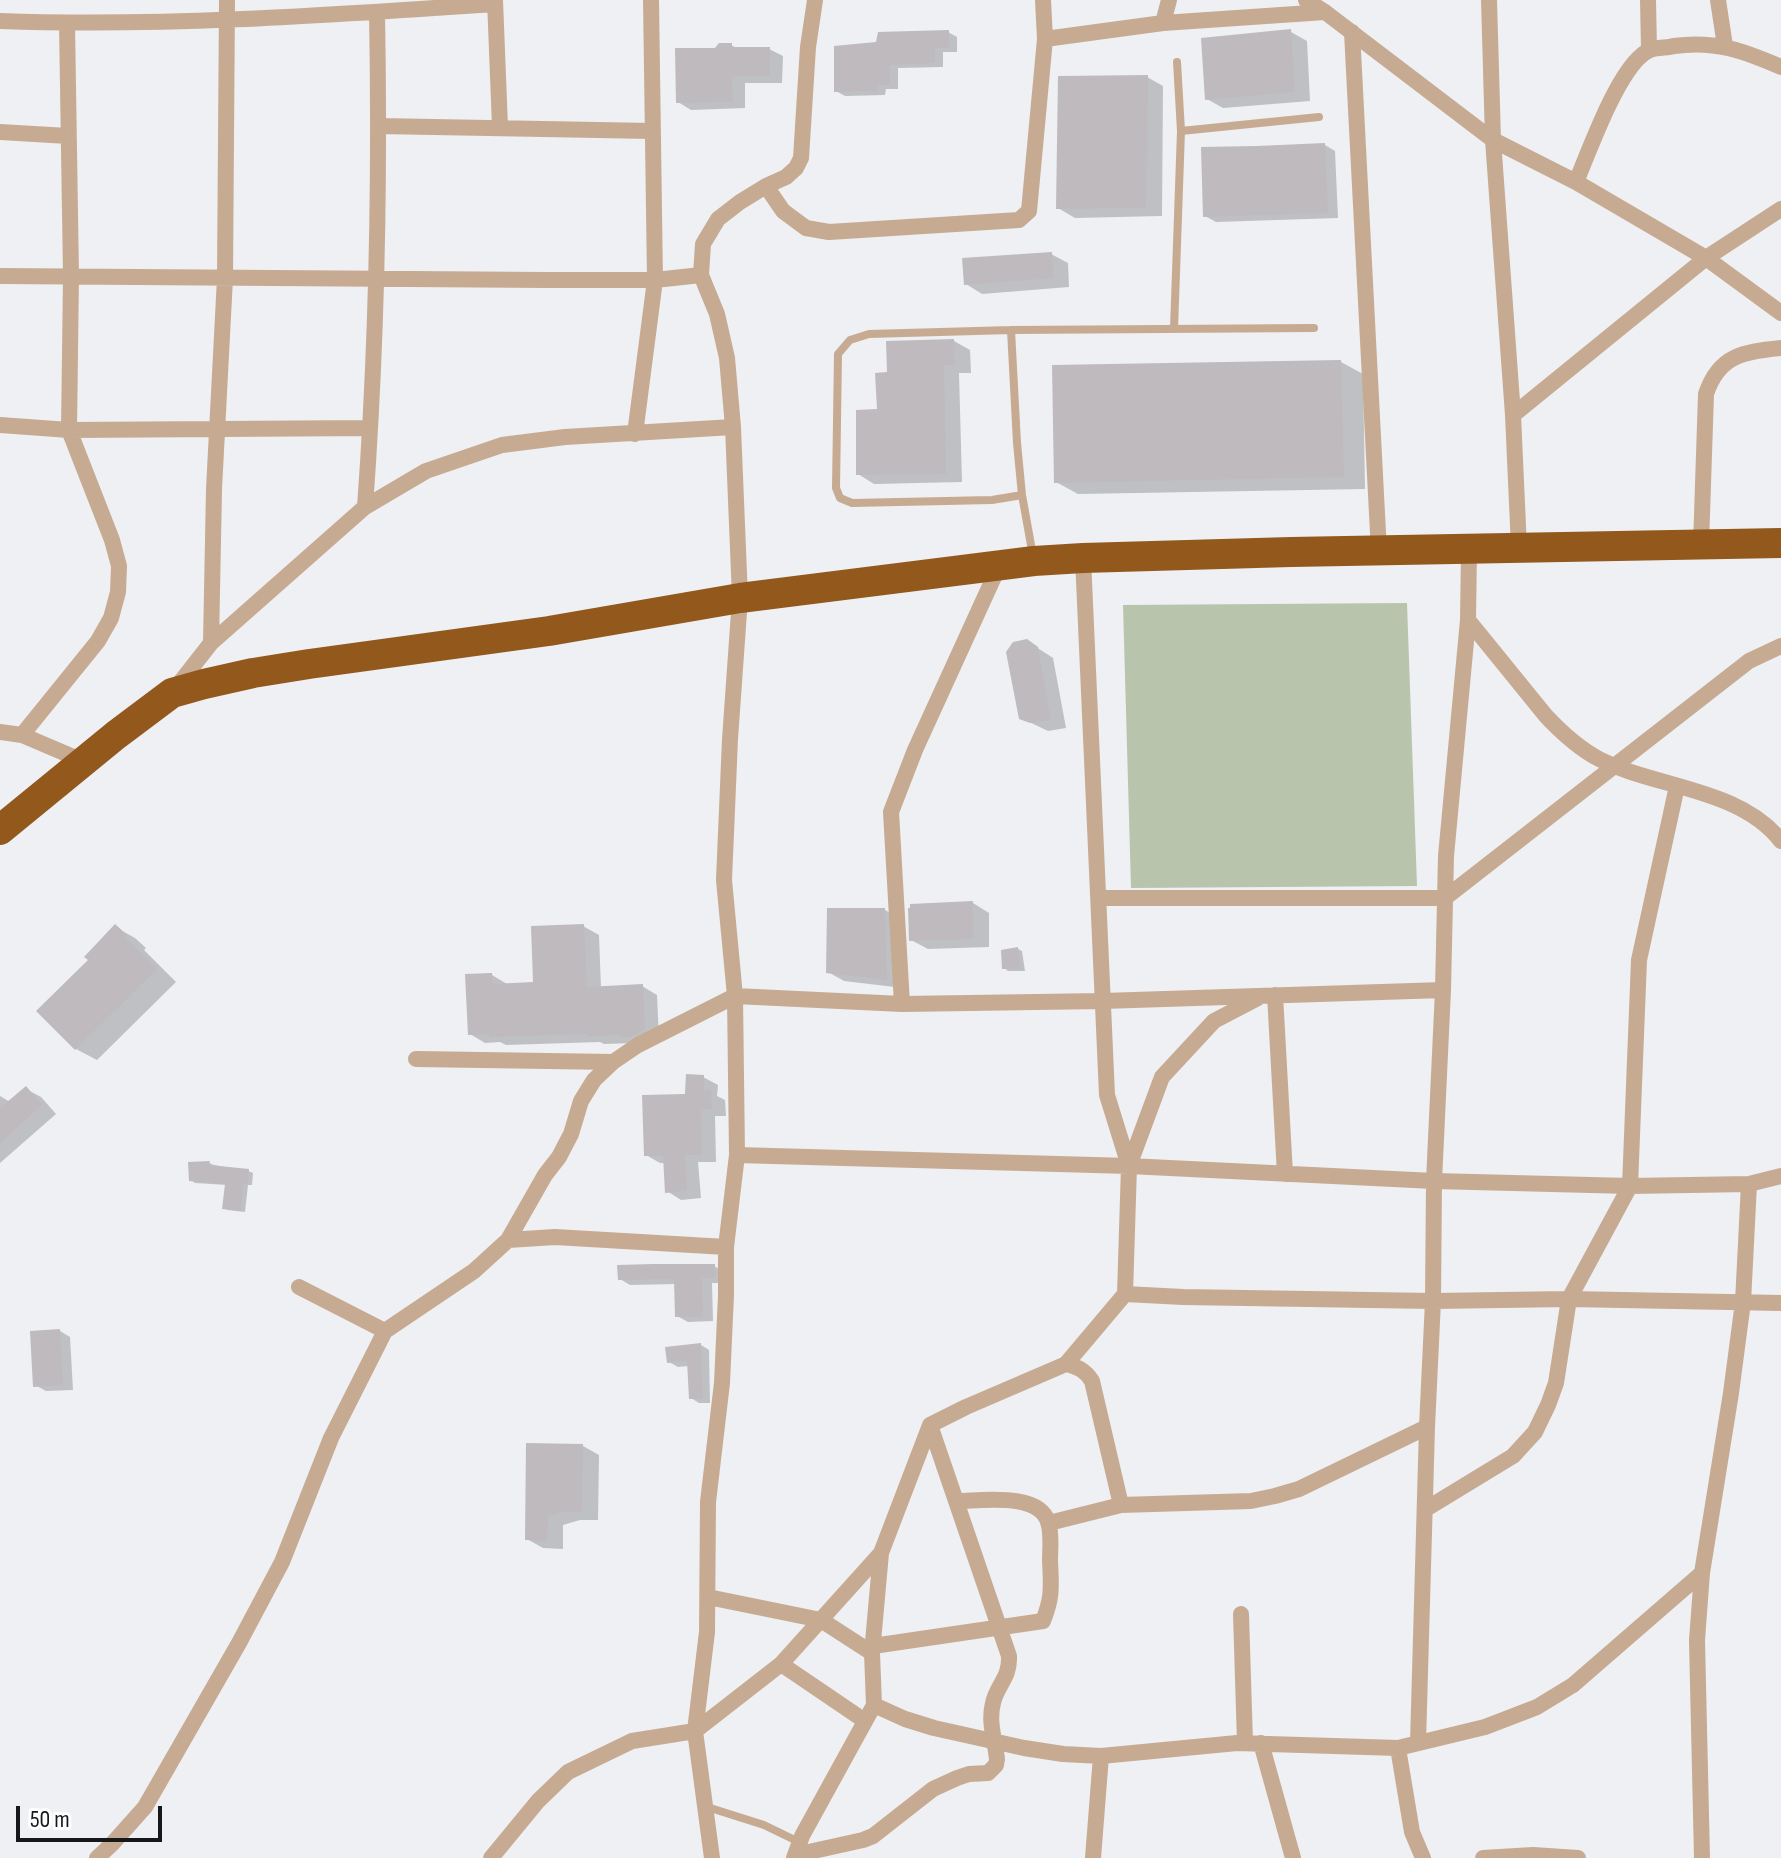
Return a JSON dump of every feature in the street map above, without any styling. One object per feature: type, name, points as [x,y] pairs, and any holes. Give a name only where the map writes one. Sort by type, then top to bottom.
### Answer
[{"type":"highway","points":[[0,830],[172,693],[253,673],[549,631],[740,598],[1034,561],[1781,543]]},
{"type":"street","points":[[211,643],[214,489],[225,278],[227,0]]},
{"type":"street","points":[[635,434],[655,280],[651,0]]},
{"type":"street","points":[[712,1858],[695,1731],[707,1632],[708,1502],[722,1383],[726,1247],[737,1155],[735,996],[724,880],[740,598],[727,358],[717,314],[701,275],[703,244],[718,219],[740,202],[786,177],[801,158],[804,86],[815,0]]},
{"type":"street","points":[[766,186],[783,211],[806,228],[829,232],[1019,220],[1029,211],[1045,39],[1043,0]]},
{"type":"street","points":[[1163,23],[1169,0]]},
{"type":"street","points":[[1306,0],[1493,140],[1576,182],[1706,258],[1781,313]]},
{"type":"street","points":[[1489,0],[1493,140],[1513,415],[1519,548]]},
{"type":"street","points":[[1648,0],[1649,50]]},
{"type":"street","points":[[1718,0],[1725,46]]},
{"type":"street","points":[[0,21],[227,20],[495,2],[500,127]]},
{"type":"street","points":[[365,507],[377,279],[377,12]]},
{"type":"street","points":[[1045,39],[1163,23],[1325,12]]},
{"type":"street","points":[[22,735],[98,641],[111,618],[118,592],[119,566],[112,540],[69,430],[71,276],[67,23]]},
{"type":"street","points":[[1352,32],[1379,552]]},
{"type":"street","points":[[1576,182],[1614,93],[1634,63],[1649,50],[1694,44],[1725,46],[1781,67]]},
{"type":"street","points":[[379,126],[652,131]]},
{"type":"street","points":[[0,132],[68,136]]},
{"type":"street","points":[[1513,415],[1706,258],[1781,209]]},
{"type":"street","points":[[0,276],[655,280],[701,275]]},
{"type":"street","points":[[1701,545],[1706,394],[1711,381],[1719,368],[1730,359],[1744,353],[1781,348]]},
{"type":"street","points":[[0,425],[69,430],[370,428]]},
{"type":"street","points":[[172,693],[211,643],[365,507],[426,471],[502,445],[565,437],[733,427]]},
{"type":"street","points":[[1418,1743],[1446,856],[1468,620],[1469,550]]},
{"type":"street","points":[[1083,558],[1107,1095],[1129,1166]]},
{"type":"street","points":[[902,1004],[891,812],[915,750],[999,566]]},
{"type":"street","points":[[1468,620],[1558,729],[1584,750],[1615,766],[1740,807],[1765,823],[1781,841]]},
{"type":"street","points":[[1099,898],[1445,898],[1749,661],[1781,646]]},
{"type":"street","points":[[0,732],[22,735],[83,761]]},
{"type":"street","points":[[1426,1509],[1513,1456],[1535,1432],[1556,1383],[1569,1299],[1630,1186],[1639,960],[1677,786]]},
{"type":"street","points":[[97,1858],[145,1807],[239,1643],[282,1562],[331,1438],[385,1331],[474,1271],[508,1240],[571,1134],[581,1101],[594,1080],[638,1045],[735,996],[902,1004],[1443,990]]},
{"type":"street","points":[[930,1425],[1009,1656],[1009,1666],[991,1710],[997,1759],[993,1770],[988,1773],[969,1774],[944,1783],[873,1836],[797,1852],[802,1836],[874,1705],[873,1649],[881,1553],[930,1425],[1066,1364],[1125,1294],[1129,1166],[1162,1077],[1214,1021],[1269,995]]},
{"type":"street","points":[[1269,995],[1285,1174]]},
{"type":"street","points":[[416,1059],[613,1062]]},
{"type":"street","points":[[737,1155],[1129,1166],[1434,1181],[1630,1186],[1749,1184],[1781,1176]]},
{"type":"street","points":[[1702,1858],[1697,1640],[1702,1573],[1743,1302],[1749,1184]]},
{"type":"street","points":[[508,1240],[555,1237],[726,1247]]},
{"type":"street","points":[[299,1287],[385,1331]]},
{"type":"street","points":[[1125,1294],[1433,1301],[1569,1299],[1781,1303]]},
{"type":"street","points":[[1066,1364],[1086,1372],[1092,1381],[1121,1505]]},
{"type":"street","points":[[1049,1523],[1121,1505],[1251,1501],[1275,1496],[1299,1489],[1427,1427]]},
{"type":"street","points":[[708,1597],[821,1620],[873,1649],[1043,1621],[1051,1601],[1049,1523],[1042,1511],[1031,1504],[1014,1501],[956,1501]]},
{"type":"street","points":[[491,1858],[538,1801],[568,1772],[632,1741],[695,1731],[781,1664],[881,1553]]},
{"type":"street","points":[[874,1705],[934,1728],[1063,1754],[1101,1756],[1253,1743],[1398,1748],[1485,1727],[1537,1707],[1573,1685],[1702,1573]]},
{"type":"street","points":[[1241,1614],[1253,1743],[1293,1858]]},
{"type":"street","points":[[781,1664],[865,1721]]},
{"type":"street","points":[[1398,1748],[1412,1832],[1423,1858]]},
{"type":"street","points":[[1093,1858],[1101,1756]]},
{"type":"street","points":[[1483,1858],[1533,1855],[1578,1858]]},
{"type":"lane","points":[[1174,329],[1181,131],[1177,62]]},
{"type":"lane","points":[[1181,131],[1319,117]]},
{"type":"lane","points":[[1022,495],[992,500],[852,503],[840,498],[836,488],[838,354],[850,340],[869,334],[1314,328]]},
{"type":"lane","points":[[1011,330],[1022,495],[1034,561]]},
{"type":"lane","points":[[704,1806],[764,1825],[797,1852]]},
{"type":"green space","points":[[1407,603],[1417,886],[1131,888],[1123,605]]},
{"type":"building","points":[[1291,29],[1295,92],[1205,100],[1201,38]]},
{"type":"building","points":[[949,30],[949,48],[935,48],[935,63],[890,65],[890,85],[878,85],[877,91],[834,92],[834,46],[876,42],[878,32]]},
{"type":"building","points":[[719,43],[732,43],[732,47],[770,47],[770,76],[732,76],[733,102],[676,103],[675,48],[715,48]]},
{"type":"building","points":[[1148,75],[1146,208],[1056,209],[1058,76]]},
{"type":"building","points":[[1325,143],[1328,213],[1203,217],[1201,147]]},
{"type":"building","points":[[1052,252],[1054,278],[964,285],[962,258]]},
{"type":"building","points":[[954,339],[955,365],[944,365],[946,474],[856,475],[856,410],[877,409],[875,373],[887,372],[886,341]]},
{"type":"building","points":[[1341,360],[1344,477],[1054,483],[1052,365]]},
{"type":"building","points":[[1027,639],[1038,647],[1051,720],[1030,723],[1019,719],[1006,652],[1013,642]]},
{"type":"building","points":[[973,901],[973,939],[909,941],[910,904]]},
{"type":"building","points":[[827,908],[885,908],[887,980],[826,973]]},
{"type":"building","points":[[115,924],[157,969],[75,1050],[36,1011],[88,960],[84,957]]},
{"type":"building","points":[[584,924],[587,987],[643,984],[645,1029],[631,1037],[587,1034],[468,1035],[465,974],[492,973],[493,984],[533,982],[531,926]]},
{"type":"building","points":[[1018,947],[1021,969],[1002,969],[1001,950]]},
{"type":"building","points":[[686,1074],[704,1075],[704,1091],[711,1090],[712,1109],[701,1109],[702,1155],[685,1155],[687,1191],[665,1193],[663,1156],[644,1156],[642,1095],[685,1094]]},
{"type":"building","points":[[26,1086],[42,1105],[0,1143],[0,1108]]},
{"type":"building","points":[[210,1161],[209,1165],[249,1169],[248,1184],[243,1184],[241,1211],[222,1209],[225,1184],[189,1181],[188,1162]]},
{"type":"building","points":[[715,1264],[715,1278],[702,1278],[703,1317],[675,1317],[674,1279],[618,1280],[617,1265]]},
{"type":"building","points":[[60,1329],[63,1385],[33,1387],[30,1331]]},
{"type":"building","points":[[701,1343],[703,1399],[689,1399],[687,1361],[667,1363],[665,1347]]},
{"type":"building","points":[[526,1443],[583,1444],[582,1512],[548,1516],[547,1541],[525,1540]]}]
